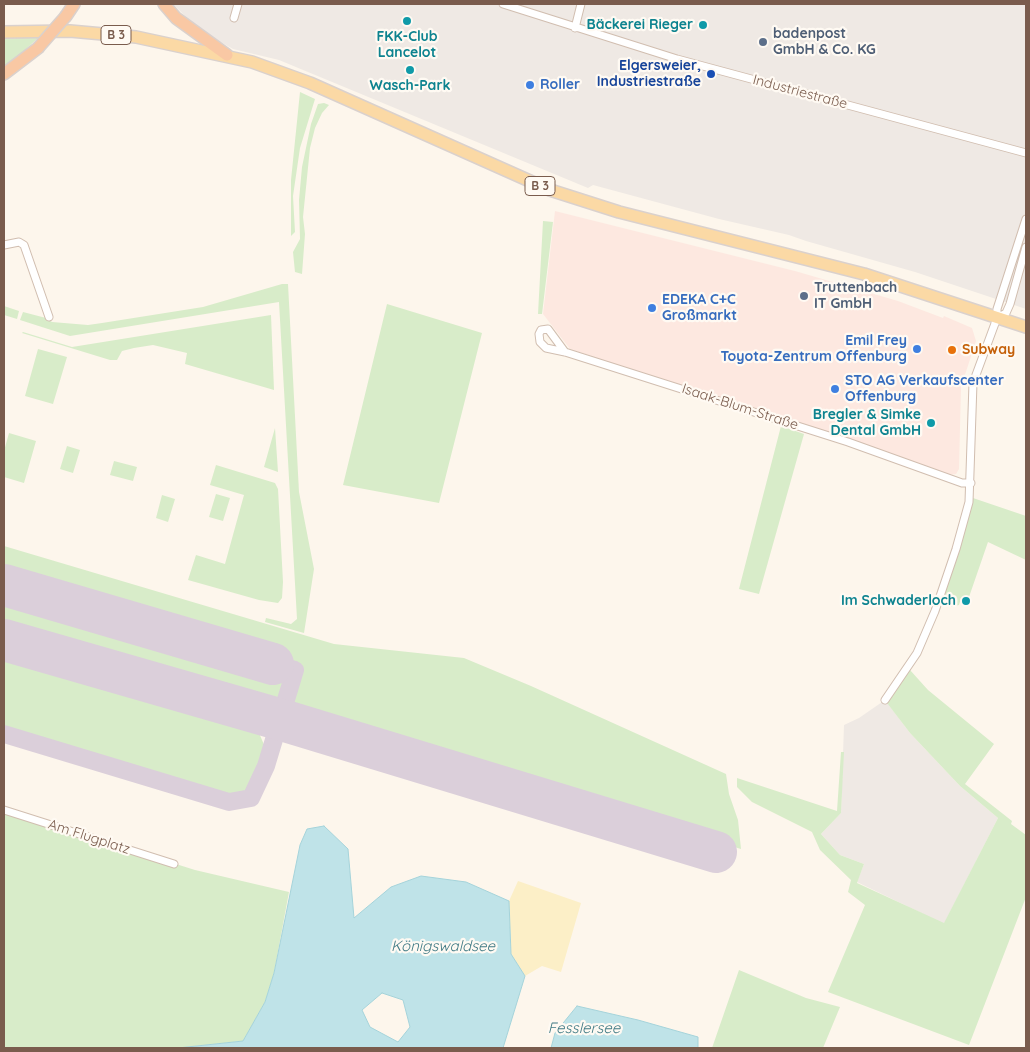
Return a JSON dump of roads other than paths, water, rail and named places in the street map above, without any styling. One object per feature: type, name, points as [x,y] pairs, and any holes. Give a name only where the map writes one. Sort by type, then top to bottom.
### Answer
[{"type":"highway","points":[[4,74],[38,48],[74,4]]},
{"type":"highway","points":[[164,4],[176,18],[226,56]]},
{"type":"main road","name":"B 3","points":[[4,32],[70,31],[136,37],[226,56],[292,76],[550,190],[619,212],[864,274],[1026,327]]},
{"type":"street","points":[[234,18],[238,4]]},
{"type":"street","name":"Industriestraße","points":[[503,4],[575,28],[718,70],[1026,153]]},
{"type":"street","points":[[575,28],[581,4]]},
{"type":"street","points":[[886,700],[894,684],[908,668],[935,611],[969,502],[973,383],[997,318],[997,309],[1026,220]]},
{"type":"street","points":[[4,245],[19,242],[24,245],[49,318]]},
{"type":"street","points":[[997,318],[1006,313],[1010,304],[1026,247]]},
{"type":"street","name":"Isaak-Blum-Straße","points":[[565,352],[848,442],[962,483],[971,483]]},
{"type":"street","name":"Am Flugplatz","points":[[4,810],[174,864]]},
{"type":"water","name":"Königswaldsee","points":[[324,826],[348,849],[354,918],[391,887],[421,876],[466,882],[509,901],[511,954],[525,976],[503,1048],[178,1048],[243,1041],[265,1002],[274,973],[300,845],[307,829]],"holes":[[[382,993],[403,1000],[410,1027],[398,1042],[370,1027],[362,1010]]]},
{"type":"water","name":"Fesslersee","points":[[577,1006],[638,1020],[698,1037],[698,1048],[551,1048],[555,1033]]},
{"type":"place","name":"FKK-Club Lancelot","points":[[407,21]]},
{"type":"place","name":"Bäckerei Rieger","points":[[703,25]]},
{"type":"place","name":"badenpost GmbH & Co. KG","points":[[763,42]]},
{"type":"place","name":"Wasch-Park","points":[[410,70]]},
{"type":"place","name":"Elgersweier, Industriestraße","points":[[711,74]]},
{"type":"place","name":"Roller","points":[[530,85]]},
{"type":"place","name":"Truttenbach IT GmbH","points":[[804,296]]},
{"type":"place","name":"EDEKA C+C Großmarkt","points":[[652,308]]},
{"type":"place","name":"Emil Frey Toyota-Zentrum Offenburg","points":[[917,349]]},
{"type":"place","name":"Subway","points":[[952,350]]},
{"type":"place","name":"STO AG Verkaufscenter Offenburg","points":[[835,389]]},
{"type":"place","name":"Bregler & Simke Dental GmbH","points":[[931,423]]},
{"type":"place","name":"Im Schwaderloch","points":[[966,601]]}]
